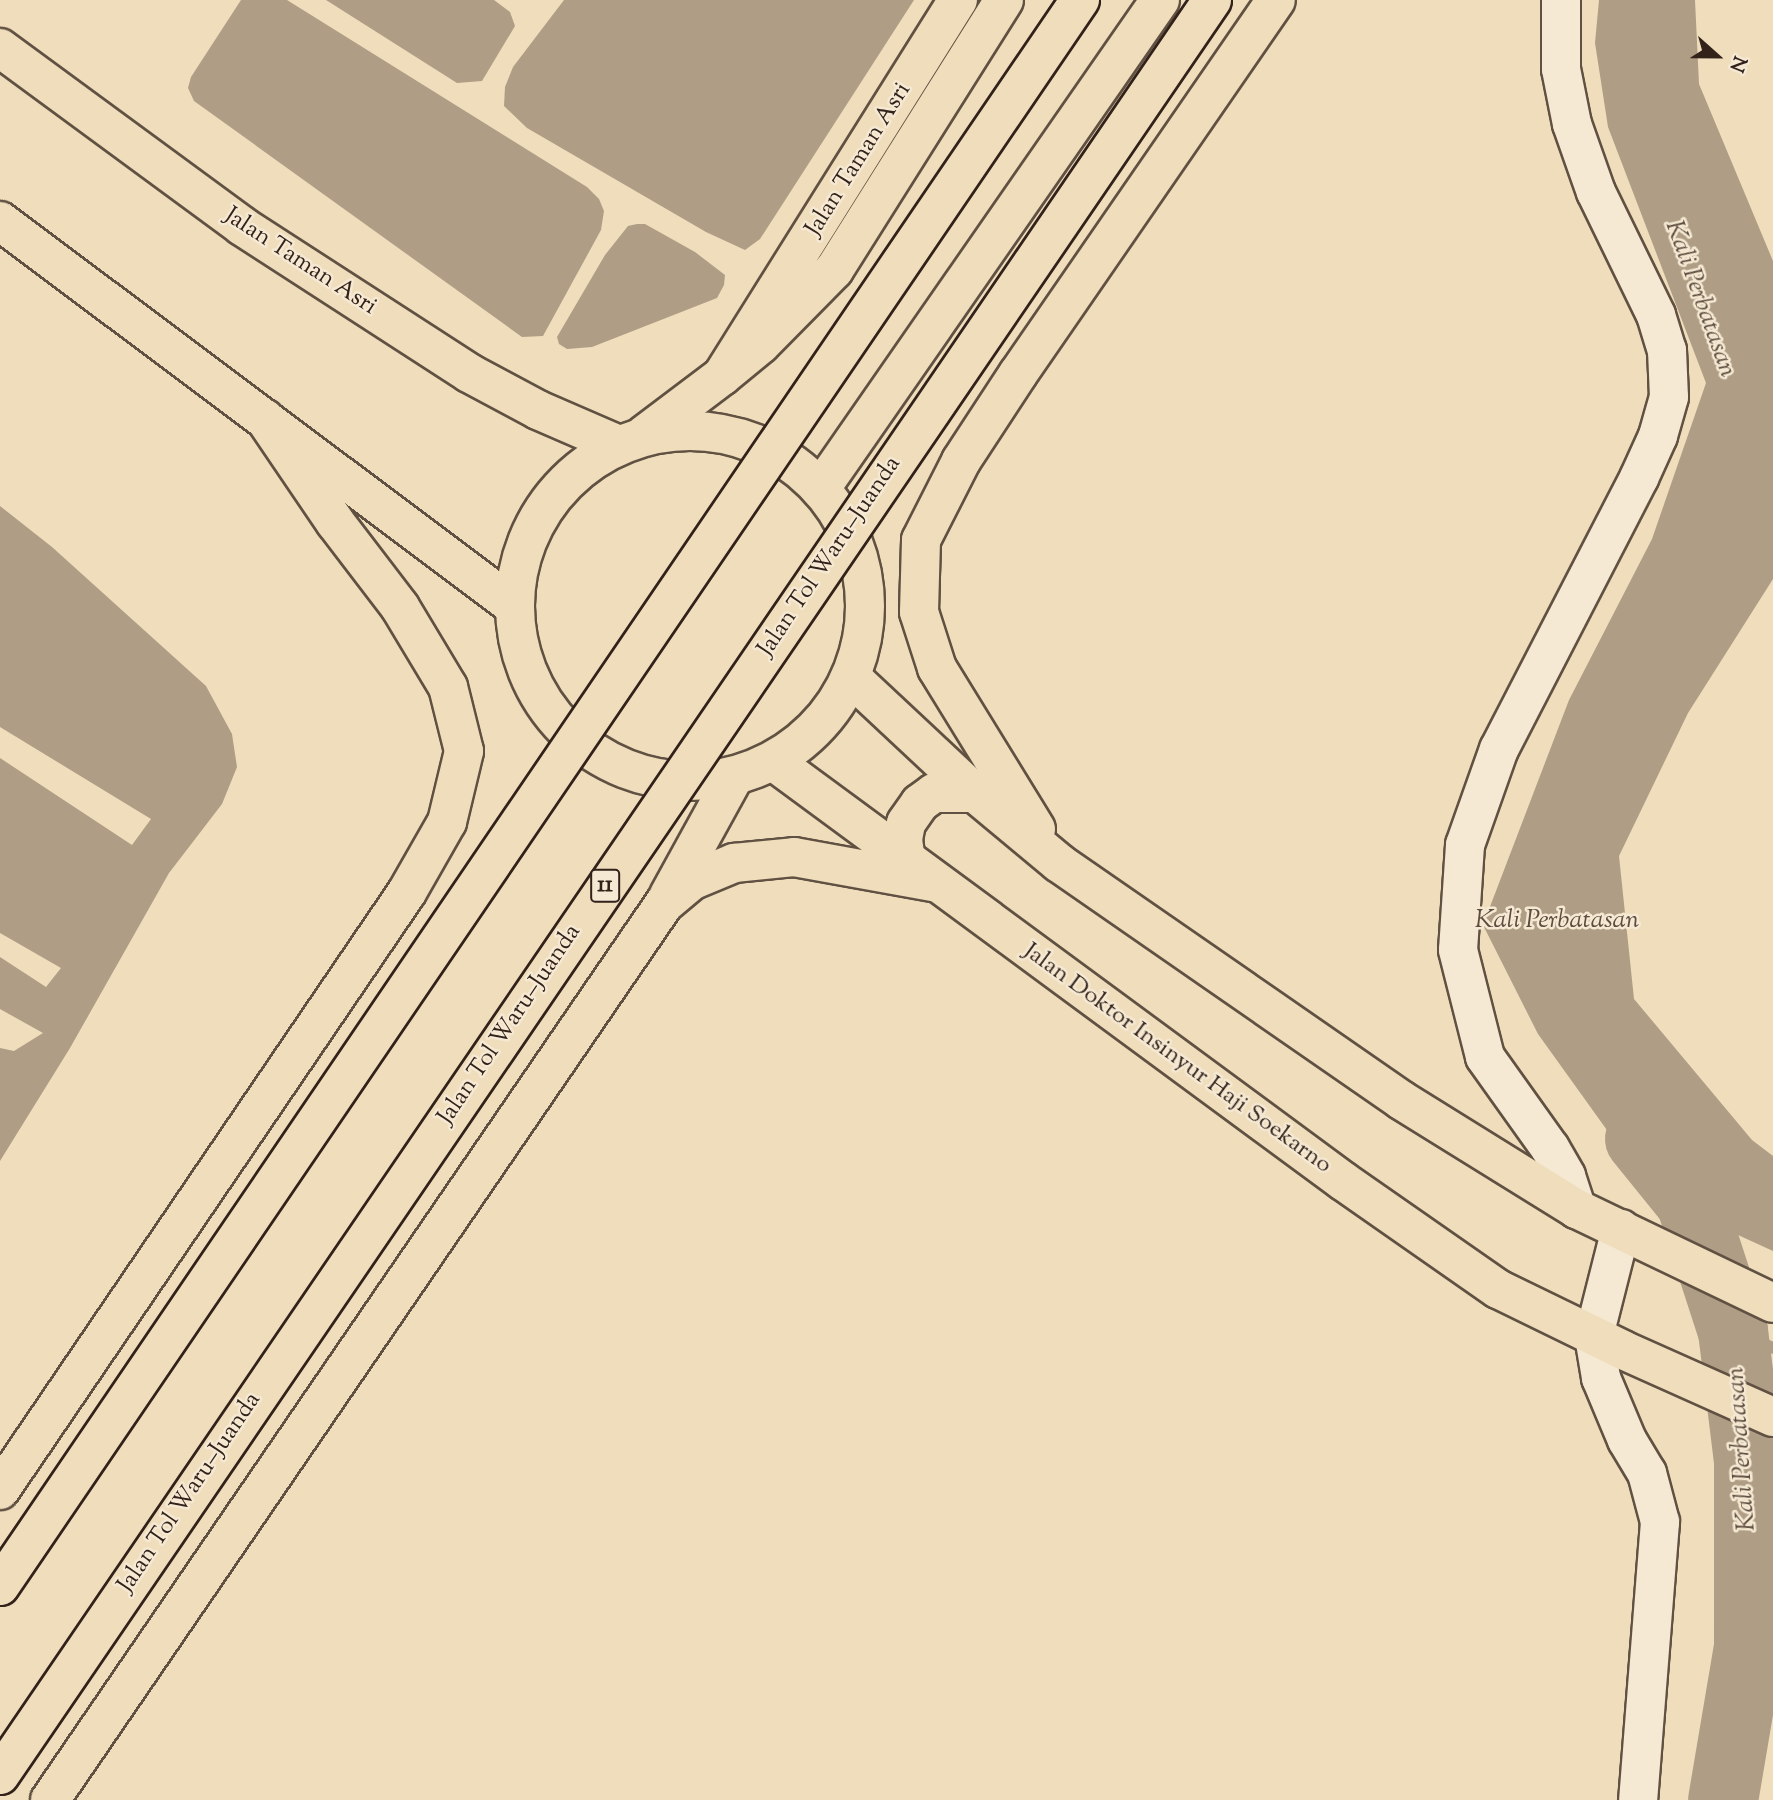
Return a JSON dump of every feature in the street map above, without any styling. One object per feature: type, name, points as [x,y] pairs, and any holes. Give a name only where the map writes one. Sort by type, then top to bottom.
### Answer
[{"type":"main road","name":"Jalan Taman Asri","points":[[0,48],[242,226],[469,373],[538,410],[631,441],[722,376],[958,0]]},
{"type":"main road","points":[[722,376],[761,344],[834,270],[1004,0]]},
{"type":"main road","points":[[0,1586],[1080,0]]},
{"type":"main road","points":[[821,488],[1160,0]]},
{"type":"main road","name":"Jalan Tol Waru–Juanda","points":[[0,1774],[1212,0]]},
{"type":"main road","points":[[1059,863],[937,668],[919,612],[921,540],[961,461],[1003,396],[1276,0]]},
{"type":"main road","points":[[0,221],[514,606]]},
{"type":"main road","points":[[0,1490],[407,892],[447,821],[464,751],[447,687],[400,607],[335,522],[265,419]]},
{"type":"main road","points":[[691,430],[739,436],[784,456],[821,488],[844,521],[859,558],[863,585],[863,638],[851,677],[819,726],[773,761],[734,777],[688,782],[643,777],[601,759],[565,731],[537,694],[520,652],[514,606],[522,556],[543,510],[576,472],[631,441],[691,430]]},
{"type":"main road","points":[[851,677],[975,793],[1059,863],[1401,1100],[1577,1209],[1773,1303]]},
{"type":"main road","name":"Jalan Doktor Insinyur Haji Soekarno","points":[[773,761],[1343,1181],[1498,1289],[1773,1418]]},
{"type":"main road","points":[[50,1800],[664,904],[734,777]]},
{"type":"main road","points":[[921,872],[903,839],[906,823],[919,803],[934,793],[975,793]]},
{"type":"main road","points":[[664,904],[691,881],[734,863],[794,857],[921,872]]},
{"type":"street","points":[[1561,0],[1561,69],[1572,124],[1596,191],[1656,315],[1667,350],[1669,397],[1658,436],[1639,478],[1499,749],[1465,845],[1458,950],[1485,1057],[1550,1149],[1566,1176],[1577,1209]]},
{"type":"street","points":[[1633,1235],[1601,1378],[1628,1440],[1647,1473],[1660,1522],[1638,1800]]},
{"type":"water","points":[[241,0],[287,0],[587,187],[599,199],[604,211],[601,230],[543,336],[522,337],[194,101],[188,88],[191,77]]},
{"type":"water","points":[[326,0],[494,0],[510,12],[515,26],[482,81],[457,83]]},
{"type":"water","points":[[564,0],[914,0],[760,239],[745,250],[706,232],[527,128],[504,106],[505,87],[513,67]]},
{"type":"water","name":"Kali Perbatasan","points":[[1599,0],[1695,0],[1699,84],[1773,261],[1773,579],[1688,713],[1619,856],[1634,999],[1752,1140],[1773,1156],[1773,1251],[1655,1197],[1538,1034],[1483,925],[1569,700],[1652,539],[1706,383],[1608,127],[1595,43]]},
{"type":"water","points":[[645,224],[695,252],[725,275],[724,285],[717,298],[592,347],[567,349],[559,344],[557,337],[605,255],[628,226]]},
{"type":"water","points":[[0,506],[52,547],[206,686],[232,734],[237,767],[222,804],[169,873],[70,1048],[0,1161],[0,1048],[14,1051],[43,1033],[0,1009],[0,957],[46,987],[61,968],[0,933],[0,758],[132,845],[151,819],[0,727]]},
{"type":"waterway","name":"Kali Perbatasan","points":[[1640,1139],[1691,1202],[1733,1331],[1749,1461],[1749,1647],[1723,1800]]},
{"type":"waterway","points":[[1733,1331],[1773,1348]]}]
